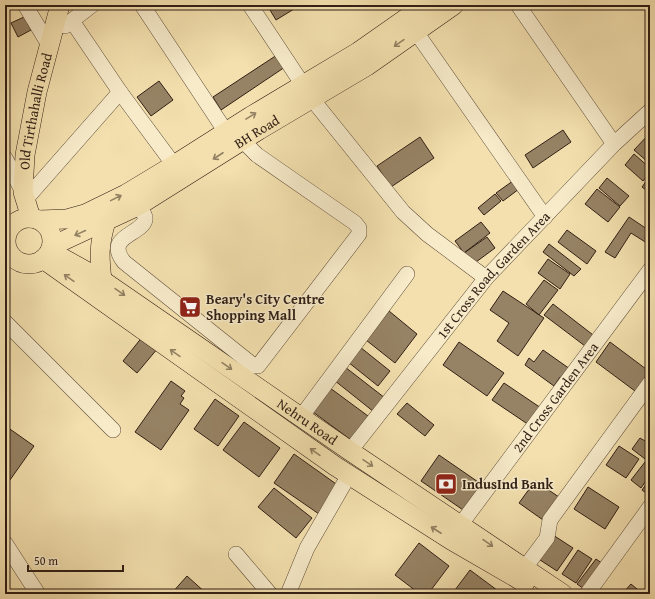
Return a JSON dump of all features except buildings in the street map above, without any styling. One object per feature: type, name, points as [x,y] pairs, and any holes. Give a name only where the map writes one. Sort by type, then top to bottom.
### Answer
[{"type":"main road","name":"Old Tirthahalli Road","points":[[29,208],[27,148],[37,92],[60,5]]},
{"type":"main road","name":"BH Road","points":[[48,252],[106,221],[138,206],[243,140],[358,52],[425,5]]},
{"type":"main road","name":"BH Road","points":[[29,208],[67,218],[85,214],[126,194],[226,132],[307,92],[367,66],[454,5]]},
{"type":"main road","points":[[29,208],[50,231],[52,239],[48,252],[36,263],[28,264],[21,262],[7,247],[11,228],[16,222],[23,219],[29,208]]},
{"type":"main road","points":[[102,280],[100,242],[106,221]]},
{"type":"main road","name":"Nehru Road","points":[[48,252],[102,280],[350,451],[461,524],[524,569],[563,594]]},
{"type":"main road","name":"Nehru Road","points":[[48,252],[349,475],[451,540],[541,594]]},
{"type":"street","points":[[25,5],[51,40],[92,5]]},
{"type":"street","points":[[142,5],[226,132]]},
{"type":"street","points":[[250,5],[307,92],[403,212],[427,234],[486,278]]},
{"type":"street","points":[[518,5],[614,144]]},
{"type":"street","points":[[72,21],[120,92],[174,165]]},
{"type":"street","points":[[416,32],[545,217]]},
{"type":"street","points":[[5,158],[29,208],[120,92]]},
{"type":"street","name":"1st Cross Road, Garden Area","points":[[350,451],[486,278],[614,144],[650,111]]},
{"type":"street","points":[[138,206],[144,216],[145,221],[121,242],[118,248],[120,256],[124,262],[248,362],[254,366],[258,366],[359,234],[359,228],[257,155],[243,140]]},
{"type":"street","name":"2nd Cross Garden Area","points":[[461,524],[650,270]]},
{"type":"street","points":[[301,417],[407,274]]},
{"type":"street","points":[[5,322],[113,430]]},
{"type":"street","points":[[524,569],[547,538],[550,520],[650,383]]},
{"type":"street","points":[[288,594],[308,548],[349,475]]},
{"type":"street","points":[[587,594],[650,507]]},
{"type":"street","points":[[5,543],[38,594]]},
{"type":"street","points":[[236,554],[270,594]]},
{"type":"place","name":"Beary's City Centre Shopping Mall","points":[[190,307]]},
{"type":"place","name":"IndusInd Bank","points":[[446,484]]}]
